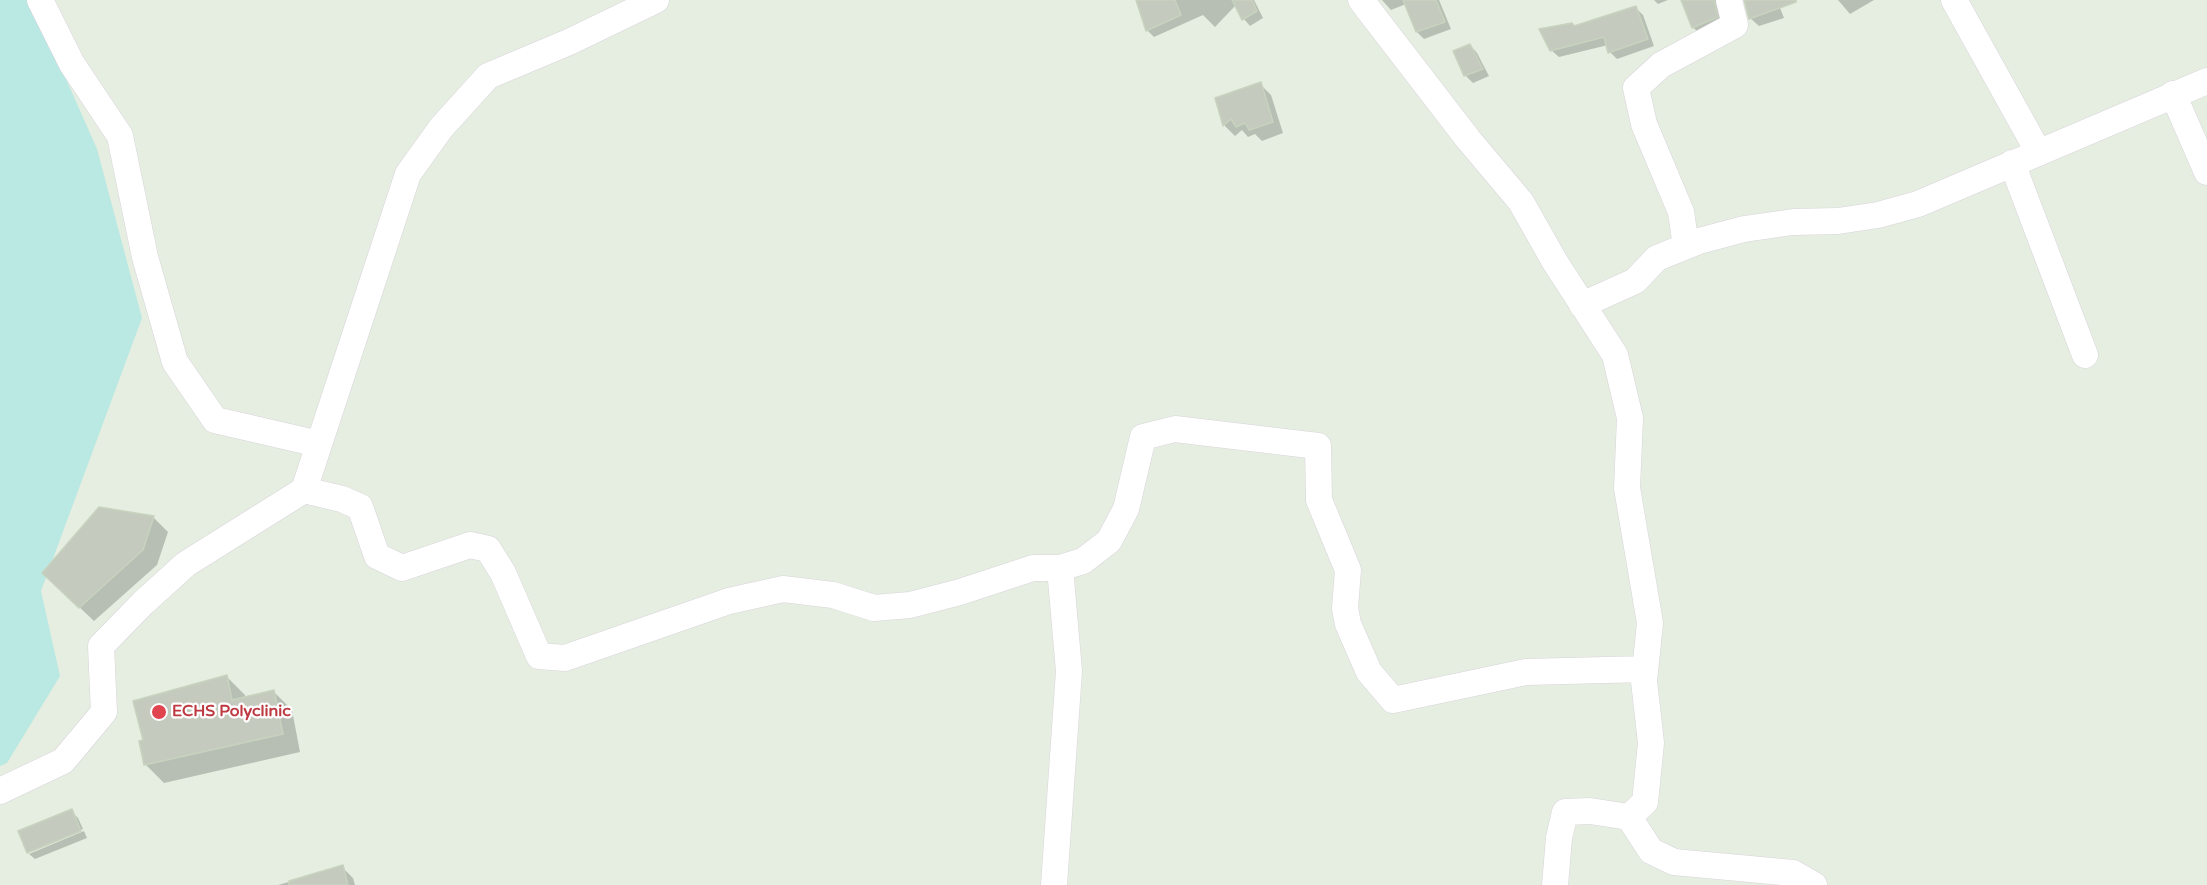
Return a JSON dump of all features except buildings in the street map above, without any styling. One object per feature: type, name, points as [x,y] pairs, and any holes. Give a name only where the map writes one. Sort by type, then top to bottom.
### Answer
[{"type":"street","points":[[40,0],[72,64],[120,136],[145,257],[175,362],[215,420],[319,444]]},
{"type":"street","points":[[0,791],[63,761],[104,712],[101,646],[143,603],[186,564],[304,490],[408,174],[441,128],[488,76],[569,42],[656,0]]},
{"type":"street","points":[[1361,0],[1468,139],[1521,202],[1582,305],[1615,355],[1630,418],[1627,489],[1650,623],[1644,681],[1652,743],[1645,802],[1629,817]]},
{"type":"street","points":[[1686,246],[1681,212],[1644,124],[1636,88],[1660,65],[1735,25],[1729,0]]},
{"type":"street","points":[[1954,0],[2039,153]]},
{"type":"street","points":[[1582,305],[1635,280],[1657,258],[1686,246],[1744,229],[1793,222],[1838,221],[1878,215],[1918,204],[2207,81]]},
{"type":"street","points":[[2173,94],[2207,172]]},
{"type":"street","points":[[2012,163],[2085,355]]},
{"type":"street","points":[[304,490],[342,499],[360,507],[377,556],[402,568],[470,545],[488,549],[503,573],[539,656],[565,658],[729,601],[783,589],[833,595],[874,608],[910,605],[960,592],[1033,568],[1060,568],[1083,561],[1109,541],[1126,509],[1143,437],[1175,429],[1318,447],[1319,500],[1348,570],[1345,608],[1348,624],[1369,672],[1393,700],[1526,672],[1646,669]]},
{"type":"street","points":[[1054,885],[1069,671],[1060,568]]},
{"type":"street","points":[[1555,885],[1559,838],[1565,812],[1590,811],[1629,817],[1652,851],[1674,874],[1793,873],[1814,885]]},
{"type":"shaded area","points":[[0,0],[31,0],[97,149],[142,318],[41,591],[60,676],[7,763],[0,766]]},
{"type":"place","name":"ECHS Polyclinic","points":[[159,712]]}]
